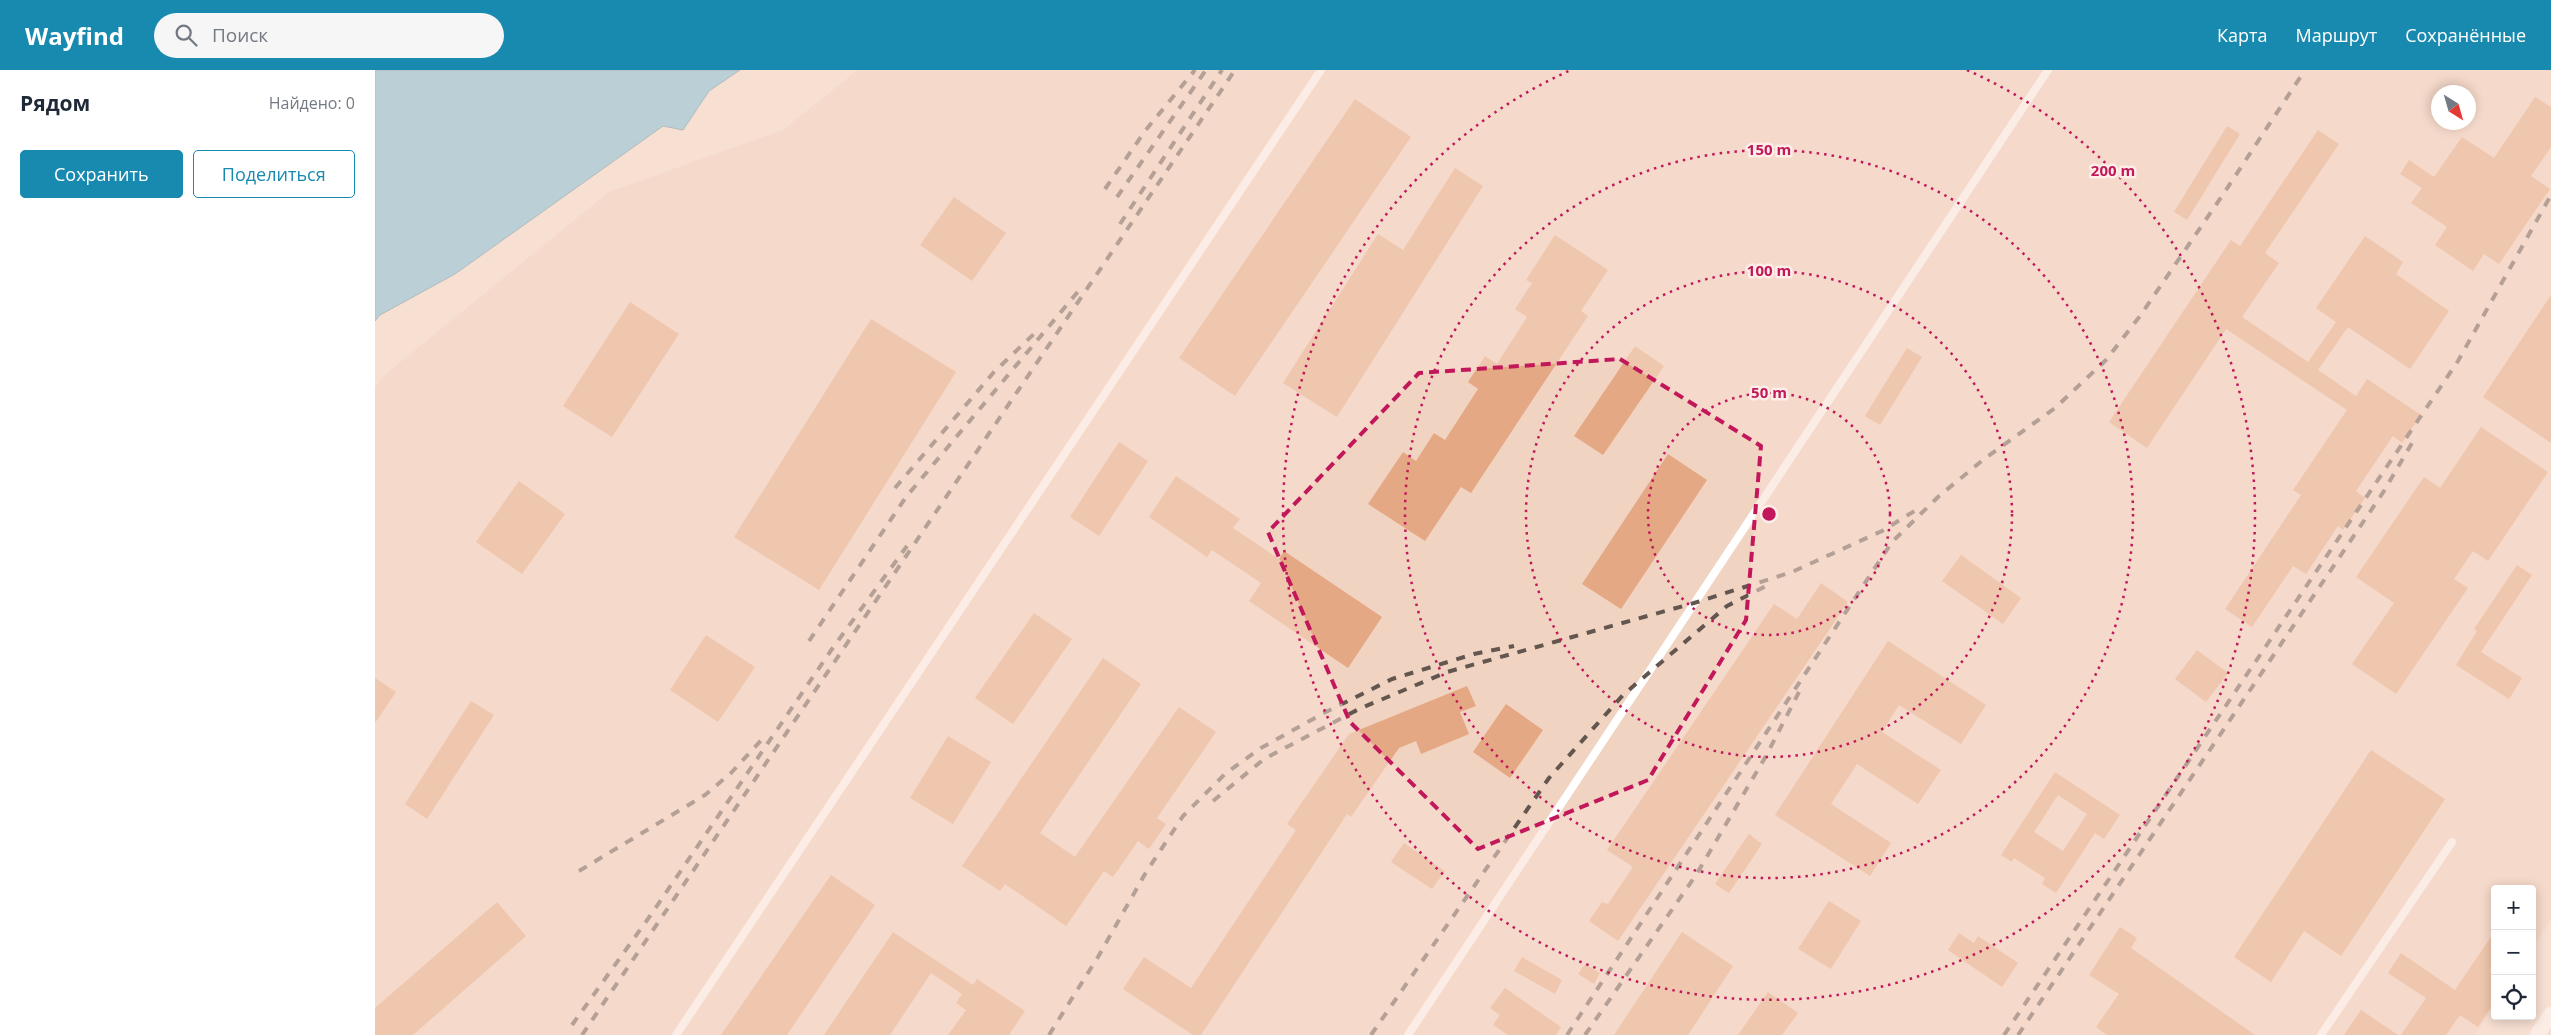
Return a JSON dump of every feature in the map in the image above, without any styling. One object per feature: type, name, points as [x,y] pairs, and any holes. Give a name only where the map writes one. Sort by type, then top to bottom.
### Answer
[{"type":"street","points":[[2537,1035],[2551,1014]]},
{"type":"lane","points":[[677,1035],[1321,70]]},
{"type":"lane","points":[[1408,1035],[2048,70]]},
{"type":"lane","points":[[2321,1035],[2452,842]]},
{"type":"highlighted area","points":[[1620,359],[1761,446],[1746,620],[1648,780],[1478,849],[1350,722],[1268,532],[1419,373]]},
{"type":"shaded area","points":[[858,70],[2551,70],[2551,920],[2536,943],[2536,885],[2491,885],[2491,1011],[2475,1035],[375,1035],[375,388],[387,373],[609,192],[783,130]]},
{"type":"water","points":[[375,70],[740,70],[709,91],[683,130],[663,126],[455,274],[380,315],[375,321]]},
{"type":"building","points":[[2535,97],[2551,107],[2551,147],[2531,176],[2550,189],[2499,264],[2484,254],[2473,271],[2435,245],[2447,227],[2411,203],[2422,188],[2400,174],[2409,160],[2434,177],[2462,137],[2494,158]]},
{"type":"building","points":[[1355,99],[1411,137],[1235,396],[1179,358]]},
{"type":"building","points":[[2227,126],[2240,134],[2187,220],[2174,212]]},
{"type":"building","points":[[2318,130],[2339,144],[2265,253],[2279,263],[2242,317],[2308,362],[2336,322],[2316,308],[2365,236],[2403,262],[2396,274],[2449,311],[2410,369],[2348,327],[2318,370],[2356,396],[2367,379],[2421,415],[2402,443],[2393,436],[2356,491],[2365,498],[2343,530],[2338,526],[2306,574],[2293,566],[2252,627],[2225,609],[2301,495],[2293,490],[2347,410],[2226,329],[2147,448],[2109,422],[2231,240],[2240,246]]},
{"type":"building","points":[[1455,168],[1483,186],[1337,417],[1283,383],[1378,234],[1403,250]]},
{"type":"building","points":[[954,197],[1006,233],[972,281],[920,245]]},
{"type":"building","points":[[1555,235],[1608,270],[1581,311],[1588,316],[1471,493],[1461,487],[1425,541],[1368,504],[1403,452],[1416,461],[1434,433],[1445,440],[1478,389],[1468,382],[1485,356],[1497,364],[1527,317],[1515,309],[1532,283],[1526,280]]},
{"type":"building","points":[[2551,295],[2551,443],[2483,397]]},
{"type":"building","points":[[630,302],[679,334],[612,437],[563,406]]},
{"type":"building","points":[[871,319],[956,372],[819,590],[734,537]]},
{"type":"building","points":[[1635,346],[1664,366],[1603,455],[1574,436]]},
{"type":"building","points":[[1907,348],[1922,357],[1880,425],[1865,416]]},
{"type":"building","points":[[2481,427],[2548,472],[2488,561],[2473,551],[2454,579],[2468,588],[2396,694],[2352,664],[2394,603],[2356,577],[2424,477],[2440,488]]},
{"type":"building","points":[[1119,442],[1148,461],[1099,536],[1070,517]]},
{"type":"building","points":[[1668,454],[1707,480],[1621,609],[1582,584]]},
{"type":"building","points":[[1176,476],[1240,519],[1233,528],[1279,559],[1284,551],[1382,617],[1348,668],[1249,601],[1261,583],[1212,550],[1207,557],[1149,517]]},
{"type":"building","points":[[519,481],[565,514],[522,574],[476,542]]},
{"type":"building","points":[[1961,555],[2021,598],[2003,624],[1942,581]]},
{"type":"building","points":[[2517,565],[2532,575],[2481,652],[2522,678],[2509,699],[2456,665],[2477,631],[2474,629]]},
{"type":"building","points":[[1821,583],[1848,602],[1618,941],[1589,921],[1602,902],[1608,904],[1633,867],[1607,850],[1774,604],[1797,619]]},
{"type":"building","points":[[1034,613],[1072,639],[1013,724],[975,698]]},
{"type":"building","points":[[706,635],[755,667],[718,722],[670,690]]},
{"type":"building","points":[[1888,641],[1986,705],[1961,744],[1899,705],[1882,732],[1941,770],[1918,804],[1857,764],[1831,804],[1891,843],[1870,876],[1775,815]]},
{"type":"building","points":[[2197,650],[2228,673],[2206,702],[2175,679]]},
{"type":"building","points":[[1103,658],[1141,684],[1040,833],[1075,857],[1179,707],[1216,732],[1157,818],[1166,824],[1149,849],[1138,841],[1113,877],[1104,871],[1066,926],[1005,884],[1000,891],[962,866]]},
{"type":"building","points":[[375,678],[396,692],[375,723]]},
{"type":"building","points":[[1467,686],[1476,706],[1460,712],[1469,734],[1421,754],[1416,741],[1399,748],[1351,817],[1347,814],[1201,1035],[1193,1035],[1123,989],[1144,957],[1191,988],[1296,830],[1287,824],[1349,734]]},
{"type":"building","points":[[471,701],[494,715],[427,819],[405,804]]},
{"type":"building","points":[[1506,704],[1543,730],[1510,778],[1473,752]]},
{"type":"building","points":[[948,736],[991,762],[953,824],[910,798]]},
{"type":"building","points":[[2371,750],[2445,799],[2341,956],[2304,931],[2271,982],[2234,957]]},
{"type":"building","points":[[2055,772],[2120,815],[2104,839],[2095,833],[2056,893],[2042,884],[2045,878],[2014,858],[2012,862],[2001,855]],"holes":[[[2058,795],[2087,814],[2063,851],[2034,832]]]},
{"type":"building","points":[[1749,834],[1762,844],[1729,893],[1715,884]]},
{"type":"building","points":[[1404,843],[1445,871],[1432,889],[1391,862]]},
{"type":"building","points":[[831,875],[875,905],[787,1035],[721,1035]]},
{"type":"building","points":[[1829,901],[1861,921],[1831,969],[1798,949]]},
{"type":"building","points":[[497,902],[526,936],[413,1035],[375,1035],[375,1008]]},
{"type":"building","points":[[2120,927],[2137,938],[2131,948],[2255,1035],[2107,1035],[2096,1027],[2119,994],[2089,975]]},
{"type":"building","points":[[893,932],[973,985],[977,979],[1025,1011],[1009,1035],[948,1035],[966,1010],[956,1003],[962,994],[931,973],[890,1035],[824,1035]]},
{"type":"building","points":[[1682,932],[1733,966],[1688,1035],[1614,1035]]},
{"type":"building","points":[[1959,933],[1974,943],[1978,936],[2018,963],[2002,987],[1948,950]]},
{"type":"building","points":[[2491,937],[2491,1007],[2478,1027],[2460,1015],[2446,1035],[2401,1035],[2426,998],[2388,973],[2401,953],[2455,990]]},
{"type":"building","points":[[1522,957],[1562,980],[1555,994],[1514,971]]},
{"type":"building","points":[[1585,964],[1600,973],[1594,984],[1578,974]]},
{"type":"building","points":[[1505,988],[1561,1027],[1556,1035],[1508,1035],[1493,1025],[1500,1015],[1490,1008]]},
{"type":"building","points":[[1768,992],[1798,1013],[1782,1035],[1738,1035]]},
{"type":"building","points":[[2361,1010],[2398,1035],[2344,1035]]},
{"type":"railway","points":[[1105,189],[1145,131],[1195,70]]},
{"type":"railway","points":[[1117,197],[1206,70]]},
{"type":"railway","points":[[1120,224],[1222,70]]},
{"type":"railway","points":[[582,1035],[1235,70]]},
{"type":"railway","points":[[1567,1035],[1892,542],[1938,497],[1984,459],[2055,408],[2106,360],[2140,316],[2305,70]]},
{"type":"railway","points":[[2004,1035],[2458,361],[2551,195]]},
{"type":"railway","points":[[809,641],[906,497],[1081,288]]},
{"type":"railway","points":[[895,488],[994,372],[1036,332]]},
{"type":"railway","points":[[2018,1035],[2384,491],[2416,436]]},
{"type":"railway","points":[[1213,801],[1264,759],[1359,709],[1447,672],[1694,603],[1792,572],[1882,531],[1921,507]]},
{"type":"railway","points":[[572,1025],[650,916],[832,649],[907,546]]},
{"type":"railway","points":[[1371,1035],[1549,778],[1623,695],[1727,606],[1768,585]]},
{"type":"railway","points":[[1049,1035],[1098,957],[1145,874],[1183,816],[1226,773],[1261,748],[1322,714],[1392,679],[1474,654],[1514,646]]},
{"type":"railway","points":[[1585,1035],[1696,875],[1766,756],[1799,692]]},
{"type":"railway","points":[[579,871],[705,795],[731,773],[766,735]]}]
